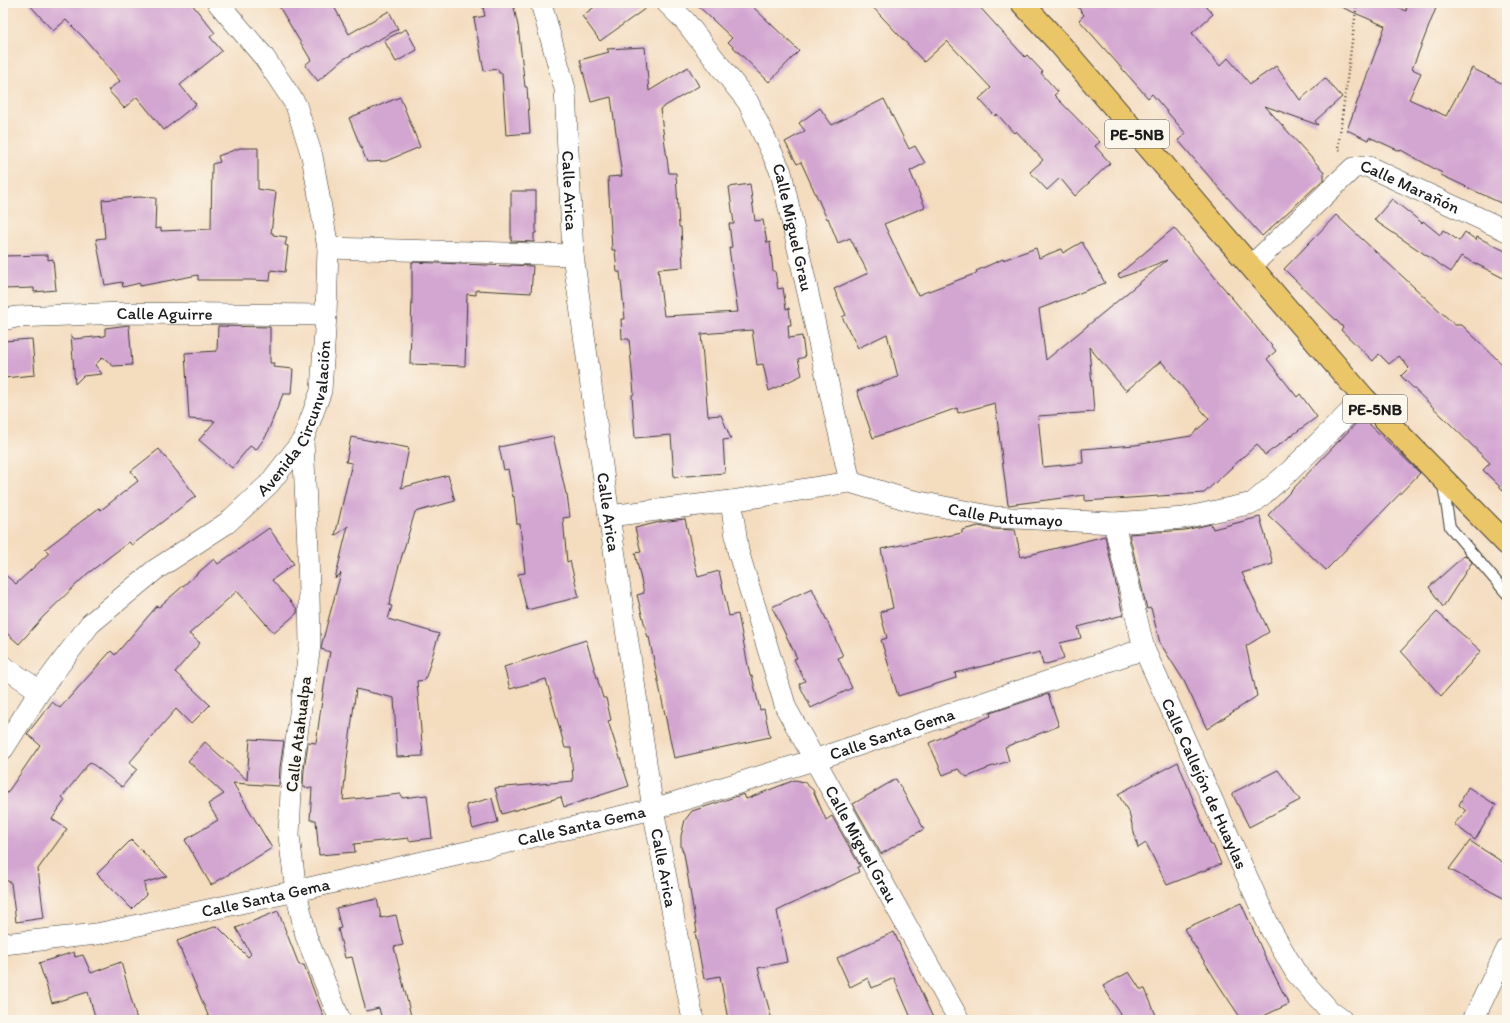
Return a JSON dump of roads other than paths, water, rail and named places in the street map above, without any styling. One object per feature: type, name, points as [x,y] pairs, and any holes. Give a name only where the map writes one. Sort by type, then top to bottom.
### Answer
[{"type":"highway","name":"PE-5NB","points":[[1022,3],[1058,42],[1364,398],[1507,544]]},
{"type":"street","name":"Avenida Circunvalación","points":[[3,748],[40,691],[90,624],[155,570],[227,523],[269,484],[303,440],[321,391],[326,315],[328,248],[312,156],[296,105],[264,57],[218,3]]},
{"type":"street","name":"Calle Arica","points":[[541,3],[565,89],[573,255],[609,516],[653,809],[693,1020]]},
{"type":"street","name":"Calle Miguel Grau","points":[[667,3],[685,21],[748,102],[781,172],[850,482]]},
{"type":"street","name":"Calle Marañón","points":[[1251,266],[1353,168],[1364,166],[1507,232]]},
{"type":"street","points":[[328,248],[573,255]]},
{"type":"street","name":"Calle Aguirre","points":[[3,320],[16,317],[123,313],[326,315]]},
{"type":"street","name":"Calle Putumayo","points":[[609,516],[731,501],[850,482],[905,499],[994,516],[1114,523],[1184,518],[1253,503],[1290,471],[1364,398]]},
{"type":"street","name":"Calle Atahualpa","points":[[303,440],[308,547],[310,645],[292,769],[289,836],[296,891],[306,936],[340,1020]]},
{"type":"street","name":"Calle Miguel Grau","points":[[731,501],[738,551],[786,708],[959,1020]]},
{"type":"street","name":"Calle Callejón de Huaylas","points":[[1114,523],[1144,649],[1271,930],[1296,973],[1329,1017]]},
{"type":"street","name":"Calle Santa Gema","points":[[3,944],[96,934],[296,891],[653,809],[814,760],[1144,649]]},
{"type":"street","points":[[3,666],[40,691]]},
{"type":"street","points":[[1474,1020],[1507,949]]},
{"type":"lane","points":[[1442,479],[1450,527],[1507,594]]}]
